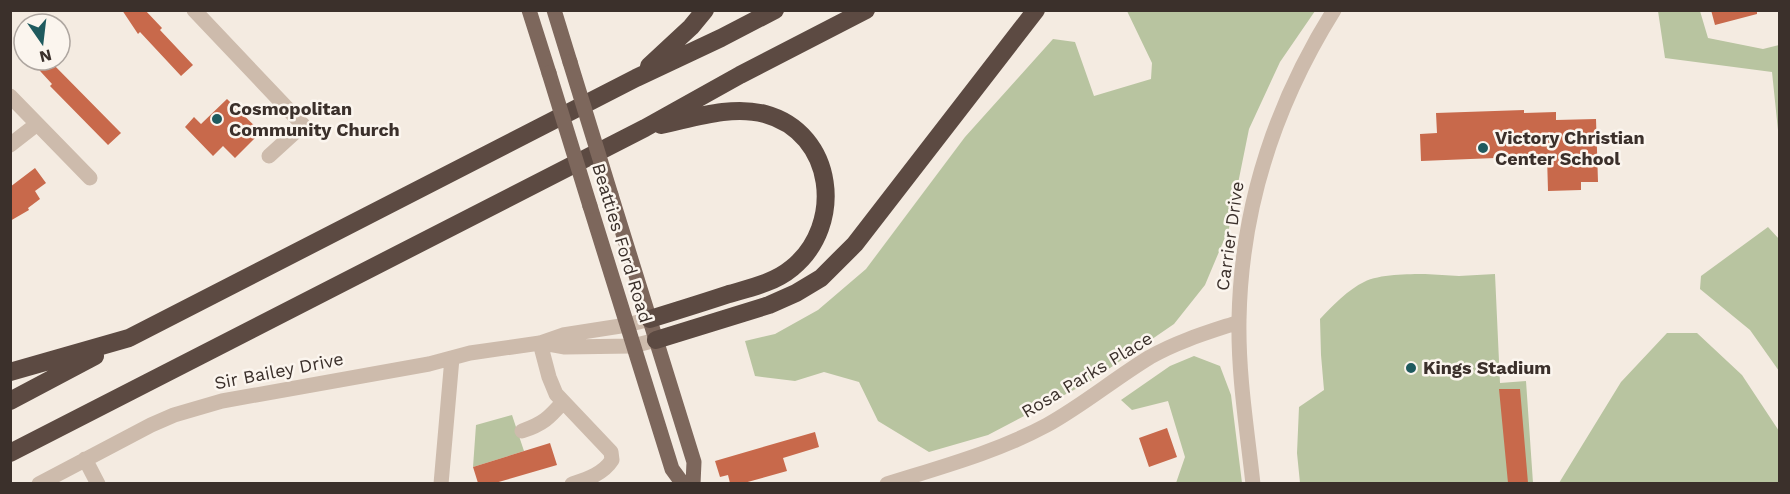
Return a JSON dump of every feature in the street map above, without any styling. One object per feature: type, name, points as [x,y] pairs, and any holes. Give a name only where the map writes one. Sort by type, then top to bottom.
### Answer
[{"type":"highway","points":[[636,78],[691,27],[705,10]]},
{"type":"highway","points":[[10,401],[636,78],[776,10]]},
{"type":"highway","points":[[10,453],[645,128],[740,75],[866,10]]},
{"type":"highway","points":[[656,340],[782,300],[809,286],[833,268],[855,244],[1036,10]]},
{"type":"highway","points":[[645,128],[732,111],[766,114],[789,124],[813,148],[822,169],[825,195],[823,218],[815,239],[802,259],[783,275],[762,284],[650,319]]},
{"type":"highway","points":[[10,372],[129,338]]},
{"type":"main road","name":"Beatties Ford Road","points":[[529,10],[672,469],[683,483]]},
{"type":"main road","name":"Beatties Ford Road","points":[[554,10],[694,462],[693,483]]},
{"type":"street","points":[[194,10],[303,125],[269,156]]},
{"type":"street","name":"Carrier Drive","points":[[1253,483],[1242,378],[1239,322],[1247,232],[1267,149],[1291,89],[1334,10]]},
{"type":"street","points":[[10,96],[90,178]]},
{"type":"street","points":[[10,145],[37,124]]},
{"type":"street","name":"Sir Bailey Drive","points":[[39,483],[151,425],[174,415],[222,401],[429,364],[470,353],[540,343],[563,335],[650,319]]},
{"type":"street","name":"Rosa Parks Place","points":[[888,483],[985,452],[1044,427],[1075,409],[1152,356],[1193,337],[1239,322]]},
{"type":"street","name":"Sir Bailey Drive","points":[[540,343],[565,347],[633,346],[656,340]]},
{"type":"street","points":[[540,343],[556,393],[611,452],[612,460],[608,467],[591,478],[572,483]]},
{"type":"street","points":[[441,483],[452,358]]},
{"type":"street","points":[[522,431],[548,420],[563,402]]},
{"type":"street","points":[[85,459],[98,483]]},
{"type":"green space","points":[[1127,11],[1315,11],[1280,62],[1249,129],[1229,228],[1205,285],[1174,324],[1091,381],[988,435],[929,452],[878,421],[859,382],[824,372],[795,381],[755,376],[745,341],[775,334],[818,310],[866,269],[965,137],[1053,39],[1075,42],[1094,96],[1151,79],[1152,63]]},
{"type":"green space","points":[[1658,11],[1700,11],[1708,38],[1763,49],[1779,45],[1779,140],[1772,72],[1665,58]]},
{"type":"green space","points":[[1768,227],[1779,239],[1779,371],[1750,330],[1700,289],[1701,276]]},
{"type":"green space","name":"Kings Stadium","points":[[1403,274],[1459,276],[1495,274],[1500,383],[1526,381],[1533,483],[1300,483],[1297,453],[1299,407],[1324,390],[1320,319],[1347,293],[1370,279]]},
{"type":"green space","points":[[1667,333],[1697,333],[1742,375],[1779,431],[1779,483],[1559,483],[1621,382]]},
{"type":"green space","points":[[1194,356],[1220,366],[1231,395],[1242,483],[1176,483],[1185,457],[1168,401],[1132,410],[1121,400],[1170,366]]},
{"type":"green space","points":[[512,415],[524,451],[473,467],[476,425]]},
{"type":"building","points":[[122,10],[145,10],[162,28],[160,30],[193,65],[181,76],[140,32],[138,34]]},
{"type":"building","points":[[1711,10],[1757,10],[1757,14],[1715,25]]},
{"type":"building","points":[[41,72],[61,72],[121,133],[108,145],[50,86],[52,84]]},
{"type":"building","points":[[227,99],[261,132],[235,158],[223,146],[213,156],[185,127],[194,117],[201,124]]},
{"type":"building","name":"Victory Christian Center School","points":[[1524,110],[1524,113],[1556,112],[1556,120],[1596,119],[1598,182],[1581,182],[1581,190],[1548,191],[1547,156],[1421,161],[1420,134],[1437,133],[1436,113]]},
{"type":"building","points":[[35,168],[46,183],[35,191],[40,199],[28,208],[29,210],[10,221],[10,187]]},
{"type":"building","points":[[1499,389],[1520,389],[1528,483],[1508,483]]},
{"type":"building","points":[[1167,428],[1177,457],[1149,467],[1139,438]]},
{"type":"building","points":[[815,432],[819,447],[783,458],[787,471],[744,483],[730,483],[728,475],[720,477],[715,461]]},
{"type":"building","points":[[550,443],[557,465],[495,483],[478,483],[473,467]]},
{"type":"place","name":"Cosmopolitan Community Church","points":[[217,119]]},
{"type":"place","name":"Victory Christian Center School","points":[[1483,148]]},
{"type":"place","name":"Kings Stadium","points":[[1411,368]]}]
